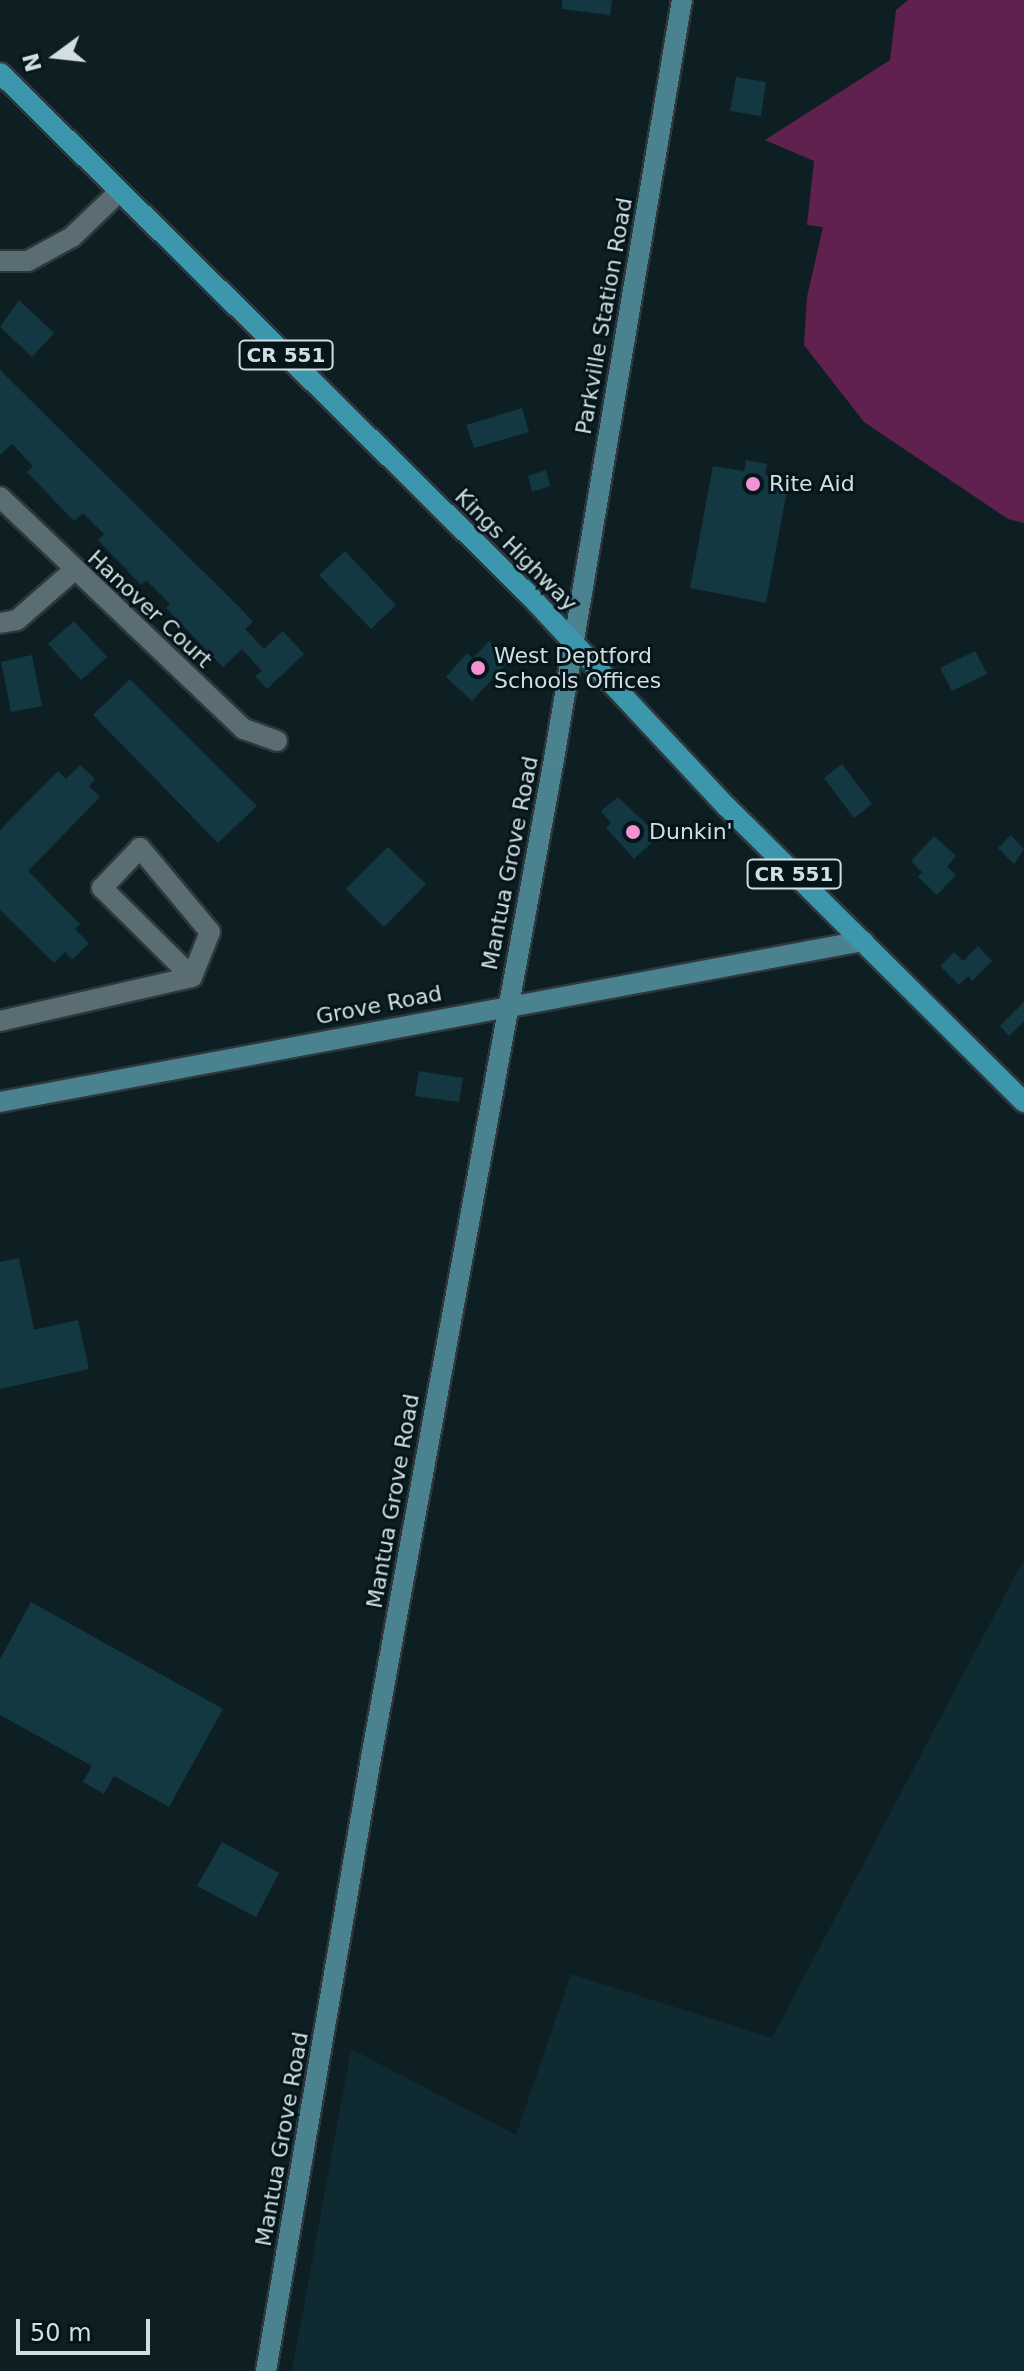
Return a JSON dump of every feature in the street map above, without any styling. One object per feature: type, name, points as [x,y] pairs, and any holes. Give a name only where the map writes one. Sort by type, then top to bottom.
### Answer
[{"type":"main road","name":"Parkville Station Road","points":[[570,640],[682,0]]},
{"type":"main road","name":"Kings Highway","points":[[0,73],[570,640],[727,807],[1024,1102]]},
{"type":"main road","name":"Mantua Grove Road","points":[[266,2371],[570,640]]},
{"type":"main road","name":"Grove Road","points":[[0,1102],[863,941]]},
{"type":"street","points":[[0,261],[28,261],[72,237],[119,192]]},
{"type":"street","name":"Hanover Court","points":[[0,497],[73,571],[244,729],[277,741]]},
{"type":"street","points":[[0,623],[17,620],[73,571]]},
{"type":"street","points":[[140,848],[210,932],[192,977],[102,888],[140,848]]},
{"type":"street","points":[[0,1021],[192,977]]},
{"type":"shaded area","points":[[908,0],[1024,0],[1024,523],[1008,519],[864,422],[804,345],[807,297],[823,227],[807,225],[814,161],[765,140],[890,60],[896,10]]},
{"type":"shaded area","points":[[1024,1559],[1024,2371],[292,2371],[351,2049],[516,2135],[571,1974],[772,2038]]},
{"type":"building","points":[[562,0],[612,0],[610,15],[562,9]]},
{"type":"building","points":[[736,77],[766,82],[761,116],[730,111]]},
{"type":"building","points":[[19,300],[54,333],[32,357],[0,327]]},
{"type":"building","points":[[0,370],[240,608],[253,622],[245,629],[264,649],[283,631],[304,654],[267,689],[255,676],[262,671],[242,649],[223,667],[166,608],[170,604],[146,580],[141,585],[98,540],[104,534],[83,513],[74,521],[27,472],[33,466],[12,444],[0,455]]},
{"type":"building","points":[[522,408],[529,432],[474,448],[466,425]]},
{"type":"building","name":"Rite Aid","points":[[746,460],[767,464],[765,475],[789,480],[766,603],[690,588],[713,466],[744,471]]},
{"type":"building","points":[[546,470],[550,486],[532,492],[528,476]]},
{"type":"building","points":[[345,551],[396,605],[371,629],[319,575]]},
{"type":"building","points":[[74,621],[107,657],[81,680],[48,644]]},
{"type":"building","name":"West Deptford Schools Offices","points":[[489,641],[510,660],[472,701],[446,677],[467,653],[473,658]]},
{"type":"building","points":[[975,651],[987,674],[952,691],[940,668]]},
{"type":"building","points":[[32,655],[42,706],[11,712],[1,662]]},
{"type":"building","points":[[130,679],[257,806],[218,843],[93,715]]},
{"type":"building","points":[[842,764],[872,804],[854,818],[824,778]]},
{"type":"building","points":[[80,765],[95,779],[89,786],[100,797],[28,871],[80,924],[75,929],[89,943],[72,960],[65,952],[54,963],[0,910],[0,830],[58,771],[66,779]]},
{"type":"building","name":"Dunkin'","points":[[618,797],[659,836],[634,859],[606,828],[611,823],[601,811]]},
{"type":"building","points":[[1011,835],[1024,849],[1014,864],[998,848]]},
{"type":"building","points":[[934,836],[956,856],[947,867],[956,875],[937,895],[918,877],[922,872],[911,861]]},
{"type":"building","points":[[388,847],[426,884],[384,927],[346,889]]},
{"type":"building","points":[[978,946],[992,961],[972,981],[968,976],[959,985],[940,966],[954,952],[963,961]]},
{"type":"building","points":[[1024,1002],[1024,1021],[1009,1036],[1000,1026]]},
{"type":"building","points":[[419,1071],[463,1078],[459,1102],[415,1096]]},
{"type":"building","points":[[19,1258],[34,1330],[78,1320],[89,1369],[0,1389],[0,1262]]},
{"type":"building","points":[[31,1602],[223,1709],[169,1807],[114,1776],[104,1794],[83,1782],[92,1766],[0,1715],[0,1659]]},
{"type":"building","points":[[222,1842],[279,1873],[256,1917],[197,1886]]},
{"type":"place","name":"Rite Aid","points":[[753,484]]},
{"type":"place","name":"West Deptford Schools Offices","points":[[478,668]]},
{"type":"place","name":"Dunkin'","points":[[633,832]]}]
